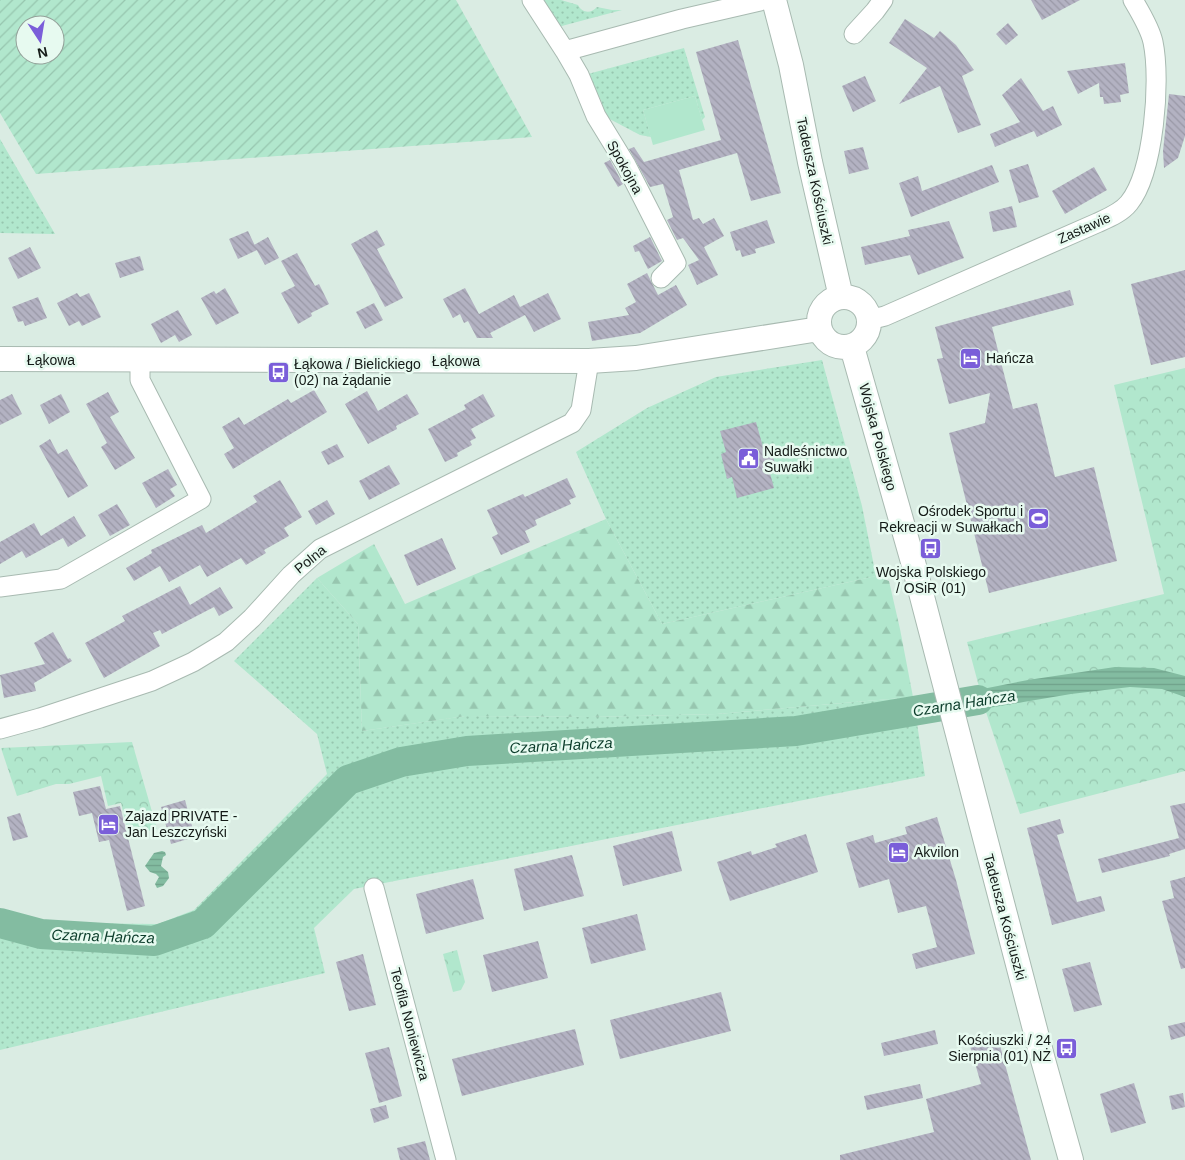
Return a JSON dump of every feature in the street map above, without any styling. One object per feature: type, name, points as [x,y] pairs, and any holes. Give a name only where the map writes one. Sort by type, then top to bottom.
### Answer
[{"type":"street","name":"Spokojna","points":[[532,0],[579,75],[596,116],[626,165],[676,263],[661,278]]},
{"type":"street","points":[[565,51],[682,19],[765,0],[780,76],[810,162]]},
{"type":"street","name":"Tadeusza Kościuszki","points":[[765,0],[792,65],[810,162],[841,297]]},
{"type":"street","points":[[854,34],[875,12],[883,0]]},
{"type":"street","name":"Zastawie","points":[[869,320],[892,313],[1097,224],[1115,215],[1129,203],[1140,184],[1146,166],[1156,95],[1157,67],[1152,40],[1133,0]]},
{"type":"street","points":[[841,297],[856,300],[863,305],[869,320],[865,337],[852,347],[842,348],[833,346],[826,341],[819,329],[818,317],[826,304],[841,297]]},
{"type":"street","name":"Łąkowa","points":[[0,359],[589,362],[653,355],[819,329]]},
{"type":"street","name":"Wojska Polskiego","points":[[852,347],[913,562],[941,673]]},
{"type":"street","points":[[0,587],[61,579],[201,499],[140,380],[140,360]]},
{"type":"street","name":"Polna","points":[[0,729],[40,718],[152,681],[193,662],[226,642],[252,618],[291,574],[320,549],[572,423],[581,410],[589,362]]},
{"type":"street","name":"Tadeusza Kościuszki","points":[[941,673],[1071,1160]]},
{"type":"street","name":"Teofila Noniewicza","points":[[374,888],[446,1160]]},
{"type":"green space","points":[[0,0],[456,0],[532,137],[36,174],[0,113]]},
{"type":"green space","points":[[542,0],[561,0],[578,5],[587,12],[597,7],[622,10],[558,27]]},
{"type":"green space","points":[[684,48],[705,117],[702,120],[695,96],[643,110],[651,137],[640,135],[602,115],[602,103],[588,74]]},
{"type":"green space","points":[[695,96],[705,130],[653,145],[643,110]]},
{"type":"green space","points":[[0,139],[55,234],[0,233]]},
{"type":"green space","points":[[822,360],[862,506],[876,576],[662,624],[606,519],[576,452],[647,408],[716,377]]},
{"type":"green space","points":[[1185,368],[1185,771],[1020,814],[985,709],[967,642],[1164,594],[1114,385]]},
{"type":"green space","points":[[606,519],[662,624],[876,576],[889,581],[913,697],[717,714],[590,717],[466,716],[362,731],[358,624],[317,578],[374,544],[405,604]]},
{"type":"green space","points":[[317,578],[358,624],[362,731],[465,716],[590,717],[717,714],[913,697],[925,776],[354,889],[314,928],[325,973],[0,1050],[0,915],[56,923],[158,924],[194,910],[327,774],[317,734],[234,661]]},
{"type":"green space","points":[[132,742],[157,829],[129,835],[121,803],[108,806],[101,776],[69,784],[56,784],[17,796],[1,748]]},
{"type":"green space","points":[[457,950],[465,982],[461,990],[453,992],[443,954]]},
{"type":"water","points":[[1115,667],[1154,668],[1185,676],[1185,697],[1162,689],[1130,687],[1071,694],[952,714],[947,696],[1028,680]]},
{"type":"water","points":[[162,851],[166,855],[163,857],[161,866],[168,872],[169,878],[163,886],[157,888],[155,884],[159,877],[150,872],[145,866],[154,853]]},
{"type":"building","points":[[1031,0],[1080,0],[1042,20]]},
{"type":"building","points":[[905,19],[934,38],[940,31],[956,45],[974,70],[962,76],[981,125],[958,133],[940,86],[899,104],[927,68],[889,43]]},
{"type":"building","points":[[1008,23],[1018,35],[1006,45],[996,34]]},
{"type":"building","points":[[738,40],[781,193],[751,201],[737,153],[679,170],[693,220],[699,218],[703,224],[714,218],[724,236],[704,247],[718,275],[697,285],[688,265],[699,260],[683,238],[677,240],[667,220],[673,217],[663,184],[650,187],[629,149],[634,147],[644,162],[721,140],[696,52]]},
{"type":"building","points":[[1125,63],[1129,93],[1120,95],[1121,102],[1104,104],[1103,97],[1100,97],[1099,83],[1078,94],[1067,71]]},
{"type":"building","points":[[865,76],[876,101],[853,112],[842,86]]},
{"type":"building","points":[[1021,78],[1043,111],[1053,106],[1062,125],[1037,137],[1034,131],[995,147],[990,134],[1020,122],[1002,95]]},
{"type":"building","points":[[1169,94],[1185,96],[1185,136],[1178,158],[1164,168],[1163,151]]},
{"type":"building","points":[[863,147],[869,169],[849,174],[844,151]]},
{"type":"building","points":[[610,160],[623,184],[618,187],[604,163]]},
{"type":"building","points":[[1028,164],[1039,197],[1019,203],[1009,170]]},
{"type":"building","points":[[992,165],[999,182],[911,217],[899,183],[918,176],[922,191]]},
{"type":"building","points":[[1094,167],[1107,190],[1065,214],[1052,191]]},
{"type":"building","points":[[1012,206],[1017,227],[993,232],[989,212]]},
{"type":"building","points":[[767,220],[775,243],[755,249],[756,253],[742,257],[740,250],[736,251],[730,232]]},
{"type":"building","points":[[949,221],[964,258],[918,275],[910,255],[865,265],[861,247],[910,236],[908,230]]},
{"type":"building","points":[[377,230],[385,245],[377,249],[403,298],[385,307],[351,244]]},
{"type":"building","points":[[248,231],[257,250],[238,259],[229,239]]},
{"type":"building","points":[[268,237],[279,258],[265,265],[254,245]]},
{"type":"building","points":[[650,237],[662,261],[648,269],[639,251],[635,252],[633,246]]},
{"type":"building","points":[[30,247],[41,268],[18,279],[8,258]]},
{"type":"building","points":[[297,253],[315,286],[319,284],[329,304],[311,313],[312,316],[298,324],[281,293],[295,286],[281,261]]},
{"type":"building","points":[[140,256],[144,270],[120,278],[115,263]]},
{"type":"building","points":[[1185,270],[1185,357],[1151,365],[1131,284]]},
{"type":"building","points":[[647,273],[658,295],[676,285],[687,305],[640,333],[592,341],[588,322],[629,315],[625,308],[636,302],[627,284]]},
{"type":"building","points":[[225,288],[239,313],[216,325],[201,298],[214,291],[216,294]]},
{"type":"building","points":[[465,288],[479,314],[514,295],[520,307],[548,293],[561,319],[534,332],[525,315],[490,333],[493,338],[477,338],[468,321],[464,323],[460,314],[453,318],[443,299]]},
{"type":"building","name":"Ośrodek Sportu i Rekreacji w Suwałkach","points":[[1070,290],[1074,305],[992,327],[1013,409],[1037,403],[1055,477],[1094,467],[1117,561],[989,593],[949,433],[985,423],[990,393],[949,404],[937,359],[943,358],[935,327]]},
{"type":"building","points":[[77,293],[80,297],[89,293],[101,317],[82,326],[79,321],[69,326],[57,303]]},
{"type":"building","points":[[38,297],[47,318],[25,326],[23,321],[18,322],[12,307]]},
{"type":"building","points":[[374,303],[383,320],[365,329],[356,312]]},
{"type":"building","points":[[178,310],[192,335],[179,342],[175,335],[161,343],[151,324]]},
{"type":"building","points":[[314,390],[327,412],[233,469],[224,454],[234,448],[222,427],[239,417],[244,425],[288,399],[291,403]]},
{"type":"building","points":[[367,391],[378,411],[407,394],[419,414],[396,426],[397,429],[368,444],[345,404]]},
{"type":"building","points":[[108,392],[119,412],[110,417],[135,458],[115,470],[101,447],[107,443],[86,404]]},
{"type":"building","points":[[12,394],[22,414],[0,425],[0,400]]},
{"type":"building","points":[[61,394],[70,412],[49,424],[40,405]]},
{"type":"building","points":[[483,394],[495,416],[471,429],[476,438],[470,441],[472,445],[457,453],[458,456],[445,462],[428,429],[466,409],[464,405]]},
{"type":"building","name":"Nadleśnictwo Suwałki","points":[[756,422],[763,447],[770,445],[775,464],[768,466],[774,488],[737,498],[732,477],[727,479],[721,454],[726,452],[720,431]]},
{"type":"building","points":[[50,439],[58,454],[67,449],[88,486],[68,498],[39,446]]},
{"type":"building","points":[[337,444],[344,457],[328,465],[321,452]]},
{"type":"building","points":[[389,465],[400,484],[369,500],[359,481]]},
{"type":"building","points":[[168,469],[177,485],[170,489],[175,496],[156,508],[142,483]]},
{"type":"building","points":[[567,478],[576,497],[569,500],[571,504],[535,520],[537,525],[525,531],[530,542],[501,555],[492,537],[498,534],[487,510],[523,494],[525,497]]},
{"type":"building","points":[[280,480],[302,517],[284,528],[289,536],[264,550],[266,553],[246,565],[241,558],[207,577],[200,565],[169,582],[160,566],[134,581],[126,568],[152,553],[151,550],[202,525],[206,533],[257,502],[253,496]]},
{"type":"building","points":[[327,500],[335,514],[316,525],[308,511]]},
{"type":"building","points":[[117,504],[130,525],[110,536],[98,515]]},
{"type":"building","points":[[74,516],[86,536],[68,547],[63,538],[26,558],[22,551],[0,564],[0,542],[34,523],[41,536]]},
{"type":"building","points":[[442,538],[456,569],[417,586],[404,555]]},
{"type":"building","points":[[180,586],[190,605],[220,587],[233,608],[219,616],[214,607],[162,634],[160,630],[153,633],[160,646],[104,678],[85,643],[125,621],[122,616]]},
{"type":"building","points":[[53,632],[68,659],[70,658],[72,661],[34,683],[36,691],[4,698],[0,675],[45,664],[34,643]]},
{"type":"building","points":[[100,786],[106,809],[120,806],[145,906],[127,911],[109,840],[99,842],[92,813],[79,816],[73,792]]},
{"type":"building","points":[[185,800],[195,837],[171,844],[161,807]]},
{"type":"building","points":[[1185,803],[1185,849],[1169,854],[1170,856],[1102,873],[1098,859],[1179,838],[1170,806]]},
{"type":"building","points":[[20,813],[28,837],[13,841],[7,817]]},
{"type":"building","points":[[937,817],[975,954],[916,969],[912,954],[937,947],[926,906],[898,913],[889,879],[859,888],[846,843],[873,835],[875,843],[907,834],[905,827]]},
{"type":"building","points":[[1060,819],[1064,833],[1057,835],[1077,902],[1101,896],[1105,911],[1052,925],[1027,828]]},
{"type":"building","points":[[672,831],[682,871],[623,886],[613,846]]},
{"type":"building","points":[[806,834],[818,872],[730,901],[717,862],[751,851],[752,855],[777,847],[775,844]]},
{"type":"building","points":[[572,855],[584,896],[524,911],[514,869]]},
{"type":"building","points":[[1185,877],[1185,968],[1181,969],[1162,901],[1174,898],[1170,881]]},
{"type":"building","points":[[473,879],[484,919],[426,934],[416,894]]},
{"type":"building","points":[[637,914],[646,950],[591,964],[582,928]]},
{"type":"building","points":[[538,941],[548,978],[492,992],[483,955]]},
{"type":"building","points":[[363,954],[376,1005],[349,1011],[336,962]]},
{"type":"building","points":[[1090,962],[1102,1005],[1074,1012],[1062,969]]},
{"type":"building","points":[[721,992],[731,1031],[620,1059],[610,1020]]},
{"type":"building","points":[[1185,1022],[1185,1036],[1171,1040],[1168,1026]]},
{"type":"building","points":[[575,1029],[584,1065],[462,1096],[452,1059]]},
{"type":"building","points":[[935,1030],[938,1044],[884,1056],[881,1043]]},
{"type":"building","points":[[998,1038],[1031,1160],[840,1160],[840,1155],[934,1132],[926,1099],[981,1084],[970,1046]]},
{"type":"building","points":[[389,1047],[402,1096],[379,1103],[365,1053]]},
{"type":"building","points":[[1134,1083],[1146,1123],[1111,1133],[1100,1094]]},
{"type":"building","points":[[920,1084],[923,1098],[867,1110],[864,1096]]},
{"type":"building","points":[[1183,1093],[1185,1107],[1172,1110],[1169,1096]]},
{"type":"building","points":[[386,1105],[389,1118],[374,1123],[370,1109]]},
{"type":"building","points":[[425,1141],[430,1160],[400,1160],[397,1148]]},
{"type":"waterway","name":"Czarna Hańcza","points":[[0,923],[41,934],[154,941],[203,924],[348,780],[401,762],[467,751],[796,731],[978,700]]},
{"type":"place","name":"Hańcza","points":[[970,358]]},
{"type":"place","name":"Łąkowa / Bielickiego (02) na żądanie","points":[[278,372]]},
{"type":"place","name":"Nadleśnictwo Suwałki","points":[[748,459]]},
{"type":"place","name":"Ośrodek Sportu i Rekreacji w Suwałkach","points":[[1039,519]]},
{"type":"place","name":"Wojska Polskiego / OSiR (01)","points":[[931,549]]},
{"type":"place","name":"Zajazd PRIVATE - Jan Leszczyński","points":[[109,824]]},
{"type":"place","name":"Akvilon","points":[[898,852]]},
{"type":"place","name":"Kościuszki / 24 Sierpnia (01) NŻ","points":[[1067,1048]]}]
